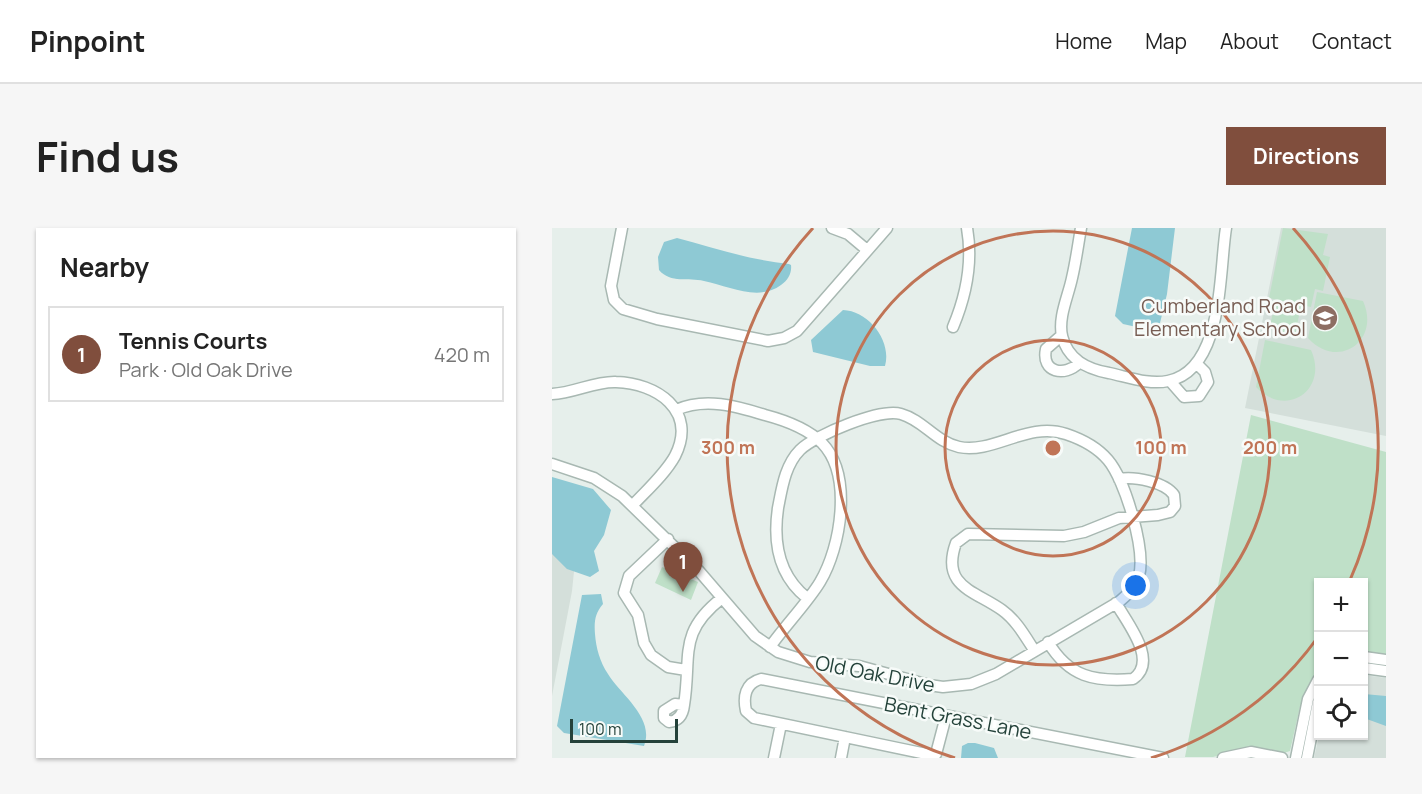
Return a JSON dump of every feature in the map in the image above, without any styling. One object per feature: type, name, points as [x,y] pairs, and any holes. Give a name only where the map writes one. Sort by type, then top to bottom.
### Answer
[{"type":"street","points":[[622,228],[611,286],[614,300],[623,309],[657,319],[756,339],[776,340],[797,331],[887,228]]},
{"type":"street","points":[[832,228],[848,234],[867,250]]},
{"type":"street","points":[[953,327],[963,300],[968,275],[967,228]]},
{"type":"street","points":[[1081,228],[1077,258],[1061,319],[1062,335],[1070,352],[1080,363],[1095,371],[1152,382],[1170,381],[1183,376],[1197,364],[1207,345],[1219,296],[1226,228]]},
{"type":"street","points":[[1062,335],[1046,349],[1045,357],[1048,366],[1056,371],[1064,372],[1080,363]]},
{"type":"street","points":[[1170,381],[1184,397],[1200,396],[1208,382],[1205,372],[1197,364]]},
{"type":"street","points":[[552,394],[572,393],[602,384],[624,383],[651,389],[671,401],[681,428],[675,455],[633,505]]},
{"type":"street","points":[[676,410],[706,403],[744,408],[792,425],[817,439],[832,457],[837,468],[840,508],[838,532],[831,557],[819,584],[770,647]]},
{"type":"street","name":"Old Oak Drive","points":[[552,464],[594,478],[633,505],[668,539],[722,598],[743,625],[770,647],[810,662],[859,666],[943,687],[971,684],[996,674],[1128,594],[1139,575],[1140,566],[1132,517],[1119,479],[1108,460],[1084,441],[1050,431],[1035,431],[975,447],[959,447],[939,438],[911,417],[893,412],[873,416],[817,439],[800,451],[783,482],[775,532],[781,563],[792,584],[807,598]]},
{"type":"street","points":[[1034,650],[1008,615],[971,593],[958,582],[954,574],[953,557],[960,538],[968,534],[1064,536],[1084,532],[1119,518],[1143,518],[1170,512],[1175,506],[1174,495],[1168,488],[1134,478],[1119,479]]},
{"type":"street","points":[[668,539],[629,576],[624,593],[639,615],[644,643],[651,655],[668,667],[686,670]]},
{"type":"street","points":[[684,705],[687,651],[694,628],[708,609],[722,598]]},
{"type":"street","points":[[1048,642],[1058,659],[1074,672],[1096,678],[1133,679],[1144,667],[1144,656],[1116,603]]},
{"type":"street","points":[[1368,658],[1386,660]]},
{"type":"street","points":[[1368,669],[1386,671]]},
{"type":"street","name":"Bent Grass Lane","points":[[781,724],[754,718],[746,711],[744,700],[753,681],[768,680],[1163,758]]},
{"type":"street","points":[[1296,758],[1308,699],[1315,686]]},
{"type":"street","points":[[774,758],[781,724],[845,737],[907,754],[936,754],[946,716]]},
{"type":"street","points":[[1307,758],[1314,722]]},
{"type":"street","points":[[841,758],[845,737]]},
{"type":"street","points":[[1223,758],[1251,752],[1281,758]]},
{"type":"shaded area","name":"Cumberland Road Elementary School","points":[[1281,228],[1386,228],[1386,436],[1245,408]]},
{"type":"shaded area","points":[[552,517],[579,523],[572,591],[552,696]]},
{"type":"shaded area","points":[[1368,676],[1386,678],[1386,758],[1314,758],[1318,740],[1368,740]]},
{"type":"green space","points":[[1283,228],[1328,234],[1323,255],[1330,257],[1323,291],[1315,289],[1311,307],[1269,298]]},
{"type":"green space","points":[[1317,292],[1363,301],[1367,315],[1366,328],[1361,339],[1353,347],[1332,352],[1320,348],[1308,338]]},
{"type":"green space","points":[[1276,301],[1301,306],[1295,335],[1269,329]]},
{"type":"green space","points":[[1265,340],[1311,350],[1315,364],[1314,377],[1302,396],[1291,400],[1280,400],[1268,396],[1256,387]]},
{"type":"green space","points":[[1251,415],[1386,452],[1386,656],[1368,652],[1368,578],[1314,578],[1314,681],[1300,707],[1290,751],[1281,754],[1249,748],[1213,757],[1185,757]]},
{"type":"green space","points":[[662,567],[698,582],[691,600],[655,583]]},
{"type":"water","points":[[1132,228],[1175,228],[1167,294],[1160,323],[1150,330],[1123,324],[1115,316]]},
{"type":"water","points":[[677,238],[746,257],[789,264],[791,265],[790,274],[788,279],[772,290],[753,293],[704,281],[669,277],[659,270],[658,257],[664,242]]},
{"type":"water","points":[[843,310],[862,316],[876,329],[885,347],[885,366],[870,366],[813,352],[811,340]]},
{"type":"water","points":[[552,477],[593,489],[611,510],[604,535],[594,551],[599,571],[590,577],[567,569],[552,554]]},
{"type":"water","points":[[601,594],[603,604],[597,614],[595,626],[599,655],[608,674],[641,716],[646,736],[644,746],[564,733],[557,726],[582,595]]},
{"type":"water","points":[[1368,694],[1386,696],[1386,726],[1368,719]]},
{"type":"water","points":[[975,743],[994,748],[998,758],[961,758],[962,746]]},
{"type":"place","name":"Cumberland Road Elementary School","points":[[1325,318]]},
{"type":"place","name":"Tennis Courts","points":[[683,592]]}]
